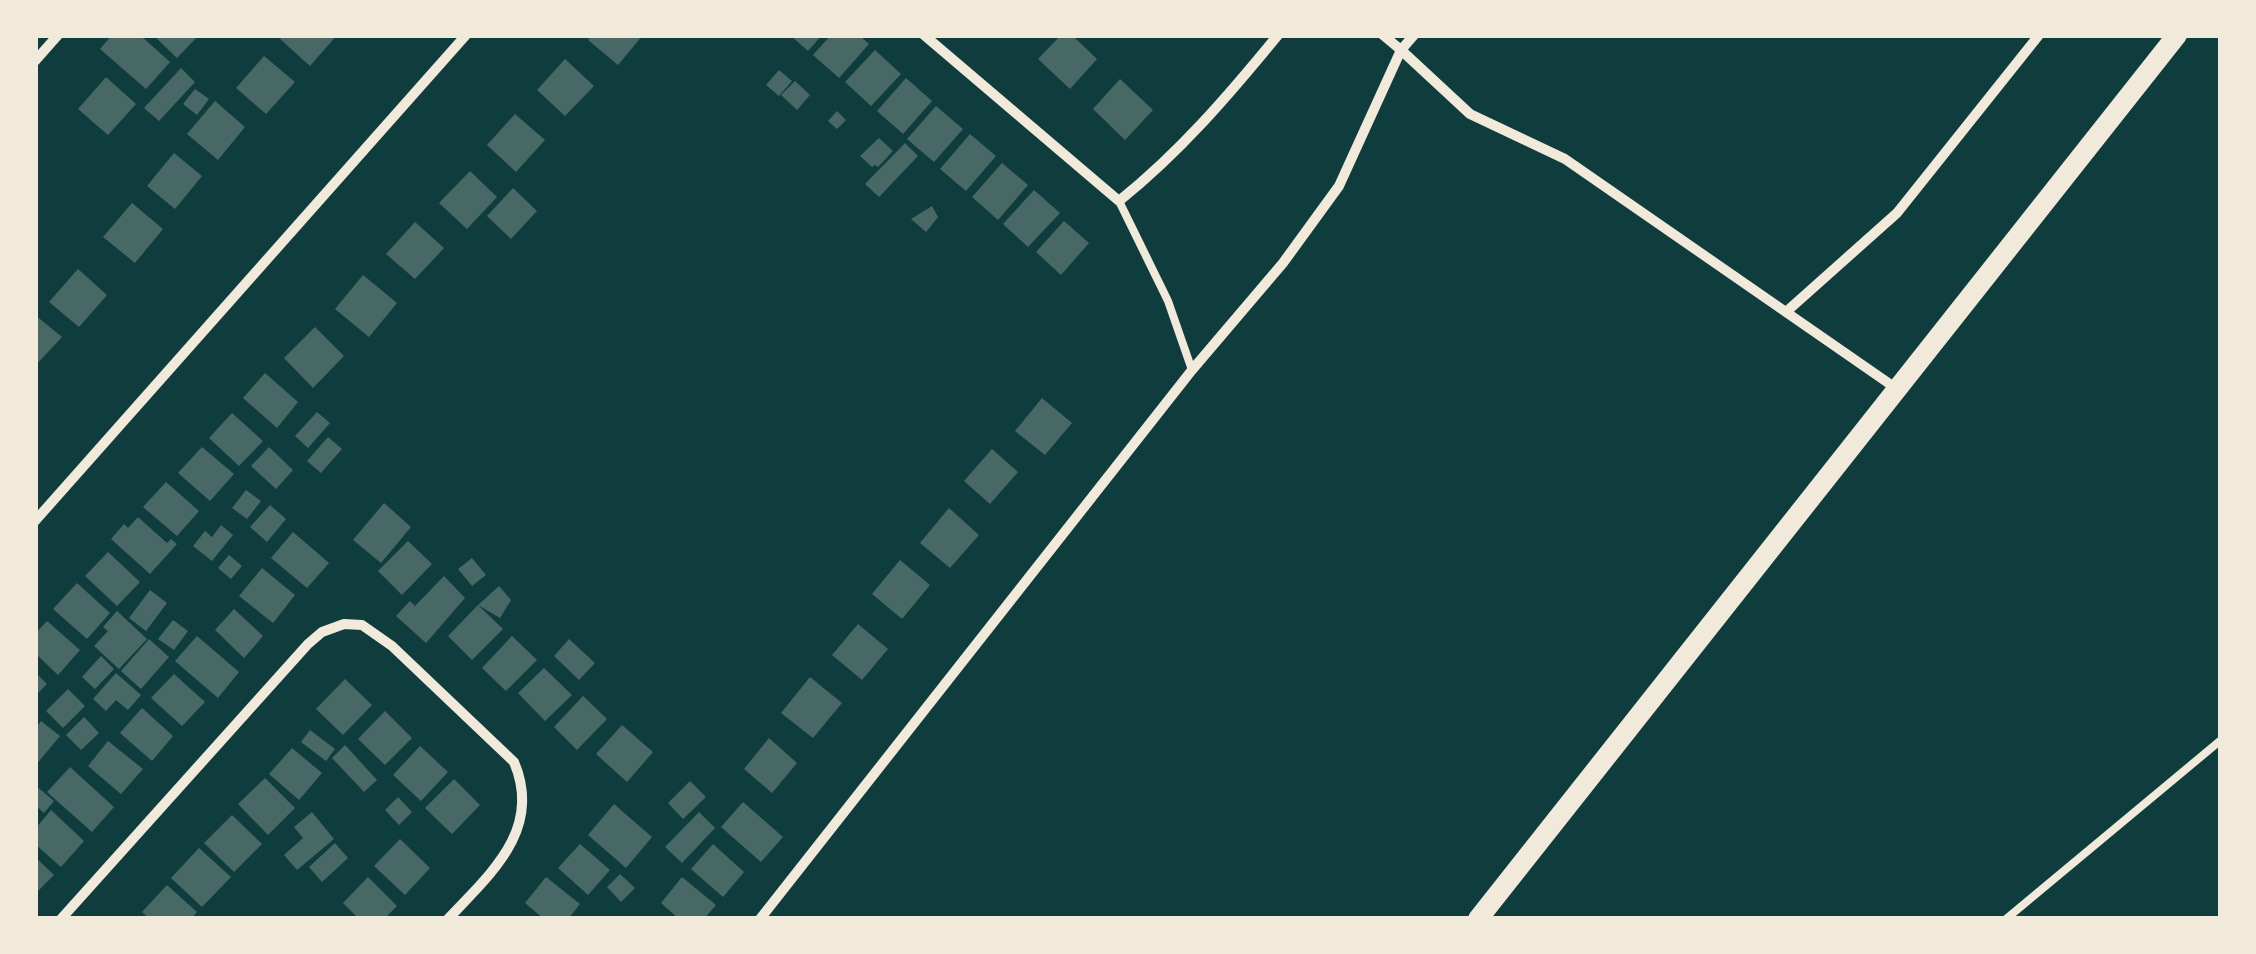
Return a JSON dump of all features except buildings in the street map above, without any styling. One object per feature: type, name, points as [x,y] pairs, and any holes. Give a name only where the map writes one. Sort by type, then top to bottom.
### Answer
[{"type":"main road","points":[[1478,919],[2177,35]]},
{"type":"street","points":[[35,61],[58,35]]},
{"type":"street","points":[[35,521],[466,35]]},
{"type":"street","points":[[924,35],[1119,201],[1171,158],[1209,119],[1278,35]]},
{"type":"street","points":[[1382,35],[1470,114],[1565,159],[1898,389]]},
{"type":"street","points":[[760,919],[1192,370],[1283,264],[1340,186],[1400,50],[1414,35]]},
{"type":"street","points":[[1786,312],[1897,213],[2039,35]]},
{"type":"street","points":[[61,919],[308,644],[322,632],[344,624],[362,625],[392,646],[514,762],[520,776],[523,812],[515,840],[448,919]]},
{"type":"lane","points":[[1119,201],[1168,301],[1192,370]]},
{"type":"lane","points":[[2006,919],[2221,740]]}]
